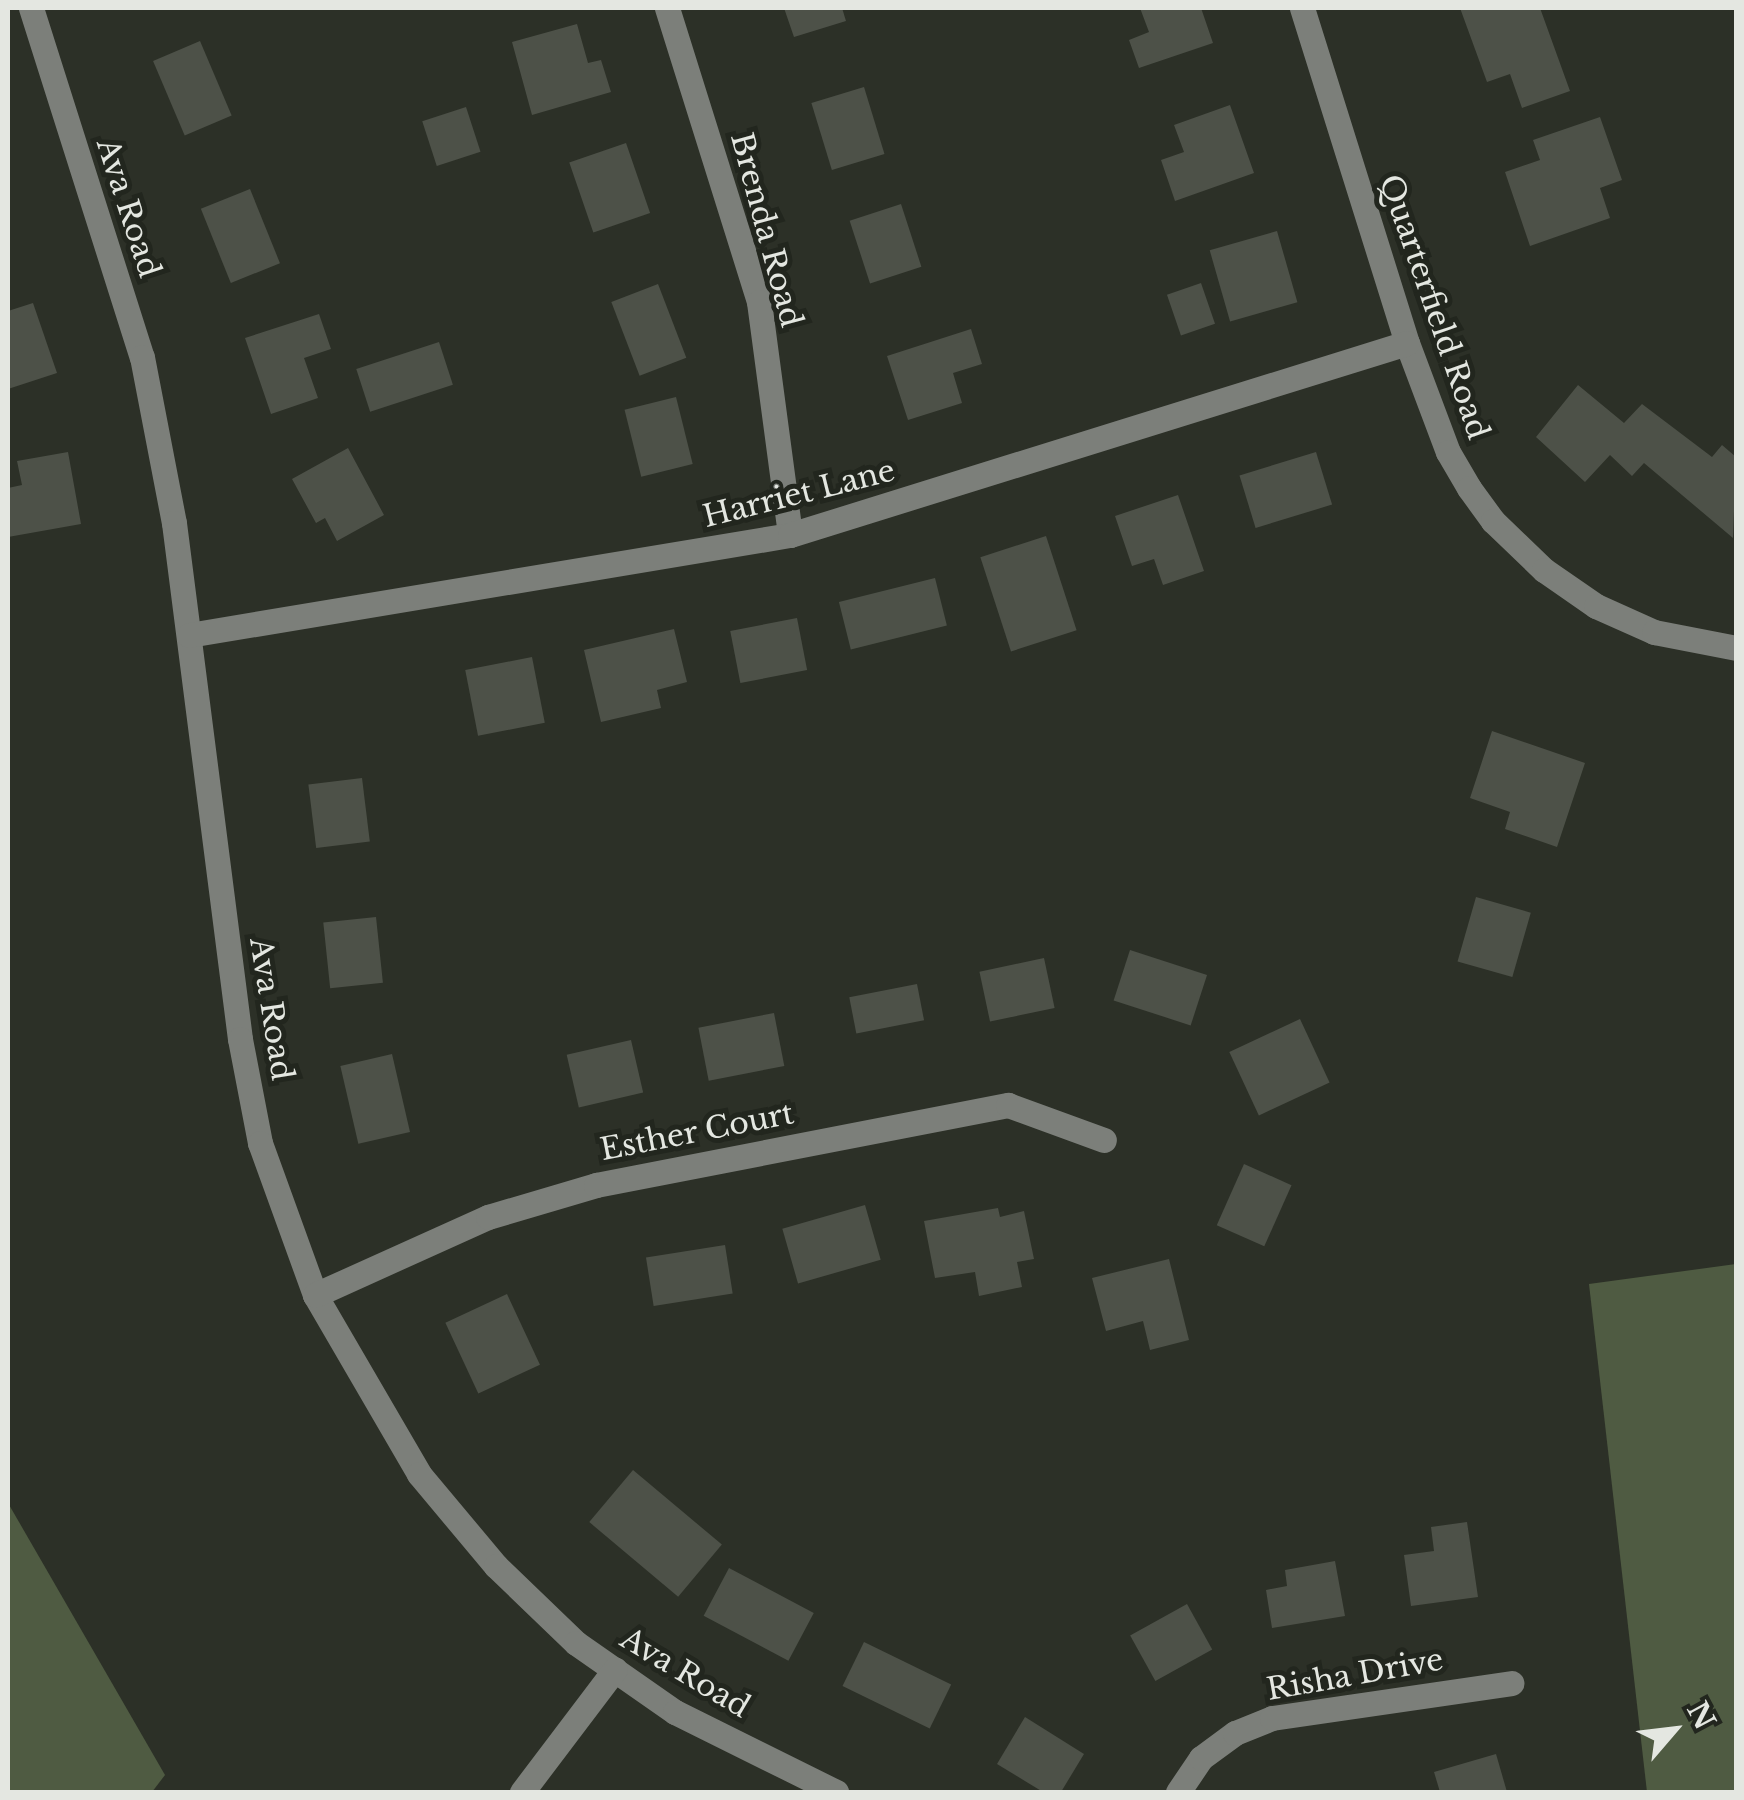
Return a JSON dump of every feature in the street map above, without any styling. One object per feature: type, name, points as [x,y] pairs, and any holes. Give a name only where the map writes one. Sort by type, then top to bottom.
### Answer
[{"type":"street","name":"Ava Road","points":[[31,8],[142,356],[174,523],[243,1056],[260,1143],[314,1295],[419,1474],[496,1566],[576,1643],[675,1712],[836,1792]]},
{"type":"street","name":"Brenda Road","points":[[666,8],[759,302],[790,535]]},
{"type":"street","name":"Quarterfield Road","points":[[1302,8],[1407,343],[1448,452],[1469,488],[1493,521],[1544,570],[1596,606],[1654,632],[1736,648]]},
{"type":"street","name":"Harriet Lane","points":[[189,635],[790,535],[1407,343]]},
{"type":"street","name":"Esther Court","points":[[314,1295],[488,1218],[616,1181],[1008,1105],[1104,1140]]},
{"type":"street","points":[[522,1792],[615,1670]]},
{"type":"street","name":"Risha Drive","points":[[1178,1792],[1201,1758],[1235,1734],[1272,1718],[1511,1683]]},
{"type":"green space","points":[[1736,1264],[1736,1792],[1647,1792],[1589,1284]]},
{"type":"green space","points":[[8,1503],[165,1775],[152,1792],[8,1792]]},
{"type":"building","points":[[784,8],[842,8],[846,21],[794,37]]},
{"type":"building","points":[[1140,8],[1201,8],[1213,43],[1139,68],[1129,40],[1149,32]]},
{"type":"building","points":[[1460,8],[1540,8],[1570,91],[1522,108],[1510,74],[1487,82]]},
{"type":"building","points":[[577,24],[588,63],[601,60],[611,92],[532,115],[512,42]]},
{"type":"building","points":[[200,41],[232,116],[185,135],[153,61]]},
{"type":"building","points":[[864,87],[884,154],[832,170],[811,103]]},
{"type":"building","points":[[1230,105],[1254,173],[1175,201],[1161,160],[1184,152],[1174,125]]},
{"type":"building","points":[[466,107],[481,152],[437,166],[422,121]]},
{"type":"building","points":[[1600,117],[1622,180],[1600,188],[1610,218],[1530,246],[1505,172],[1540,160],[1533,140]]},
{"type":"building","points":[[626,143],[650,213],[593,233],[569,163]]},
{"type":"building","points":[[250,189],[280,263],[231,283],[201,209]]},
{"type":"building","points":[[901,204],[921,267],[870,283],[850,221]]},
{"type":"building","points":[[1277,231],[1297,302],[1230,321],[1210,250]]},
{"type":"building","points":[[1201,283],[1215,324],[1181,335],[1167,295]]},
{"type":"building","points":[[658,284],[686,358],[640,376],[611,302]]},
{"type":"building","points":[[33,303],[57,373],[8,389],[8,311]]},
{"type":"building","points":[[319,314],[331,349],[304,358],[318,398],[271,414],[245,338]]},
{"type":"building","points":[[971,329],[982,364],[953,373],[962,403],[908,420],[887,356]]},
{"type":"building","points":[[439,342],[453,385],[370,412],[356,369]]},
{"type":"building","points":[[1578,385],[1624,423],[1642,404],[1712,457],[1722,445],[1736,457],[1733,538],[1644,463],[1632,476],[1610,455],[1585,482],[1536,437]]},
{"type":"building","points":[[676,397],[693,464],[641,477],[625,410]]},
{"type":"building","points":[[348,448],[384,515],[337,541],[325,518],[316,523],[292,479]]},
{"type":"building","points":[[68,452],[81,524],[8,537],[8,488],[22,485],[17,461]]},
{"type":"building","points":[[1316,452],[1332,505],[1256,528],[1239,475]]},
{"type":"building","points":[[1178,495],[1204,571],[1163,585],[1154,559],[1132,566],[1115,516]]},
{"type":"building","points":[[1046,536],[1077,630],[1011,651],[980,557]]},
{"type":"building","points":[[935,578],[947,626],[851,649],[839,602]]},
{"type":"building","points":[[797,618],[807,670],[740,683],[730,631]]},
{"type":"building","points":[[674,629],[687,682],[657,690],[661,708],[601,722],[584,650]]},
{"type":"building","points":[[532,657],[545,723],[478,736],[465,670]]},
{"type":"building","points":[[1492,731],[1585,763],[1557,847],[1505,829],[1510,812],[1470,798]]},
{"type":"building","points":[[362,778],[370,842],[316,848],[308,785]]},
{"type":"building","points":[[1476,897],[1531,913],[1512,977],[1458,961]]},
{"type":"building","points":[[376,917],[383,983],[330,988],[323,923]]},
{"type":"building","points":[[1130,950],[1207,975],[1191,1025],[1114,1000]]},
{"type":"building","points":[[1044,958],[1055,1008],[990,1022],[979,972]]},
{"type":"building","points":[[917,984],[924,1020],[856,1033],[849,997]]},
{"type":"building","points":[[774,1013],[784,1066],[709,1081],[698,1028]]},
{"type":"building","points":[[1300,1019],[1330,1082],[1259,1115],[1229,1052]]},
{"type":"building","points":[[631,1040],[643,1093],[579,1107],[567,1055]]},
{"type":"building","points":[[392,1054],[410,1132],[358,1144],[340,1066]]},
{"type":"building","points":[[1244,1164],[1292,1185],[1264,1246],[1217,1225]]},
{"type":"building","points":[[865,1205],[881,1260],[798,1283],[782,1229]]},
{"type":"building","points":[[998,1208],[1000,1217],[1024,1211],[1034,1259],[1017,1262],[1022,1287],[979,1296],[975,1272],[935,1278],[924,1221]]},
{"type":"building","points":[[725,1245],[733,1293],[654,1306],[646,1258]]},
{"type":"building","points":[[1169,1259],[1189,1340],[1150,1350],[1143,1321],[1106,1331],[1092,1278]]},
{"type":"building","points":[[507,1294],[540,1365],[478,1393],[445,1323]]},
{"type":"building","points":[[633,1470],[722,1545],[678,1597],[589,1522]]},
{"type":"building","points":[[1467,1522],[1478,1597],[1411,1606],[1404,1555],[1434,1551],[1431,1527]]},
{"type":"building","points":[[1335,1561],[1345,1616],[1272,1628],[1266,1590],[1287,1586],[1285,1570]]},
{"type":"building","points":[[729,1568],[814,1613],[788,1661],[704,1616]]},
{"type":"building","points":[[1187,1604],[1212,1649],[1155,1681],[1130,1636]]},
{"type":"building","points":[[864,1642],[951,1685],[930,1729],[843,1686]]},
{"type":"building","points":[[1025,1717],[1084,1754],[1061,1792],[1043,1792],[997,1764]]},
{"type":"building","points":[[1496,1754],[1507,1792],[1440,1792],[1434,1772]]}]
